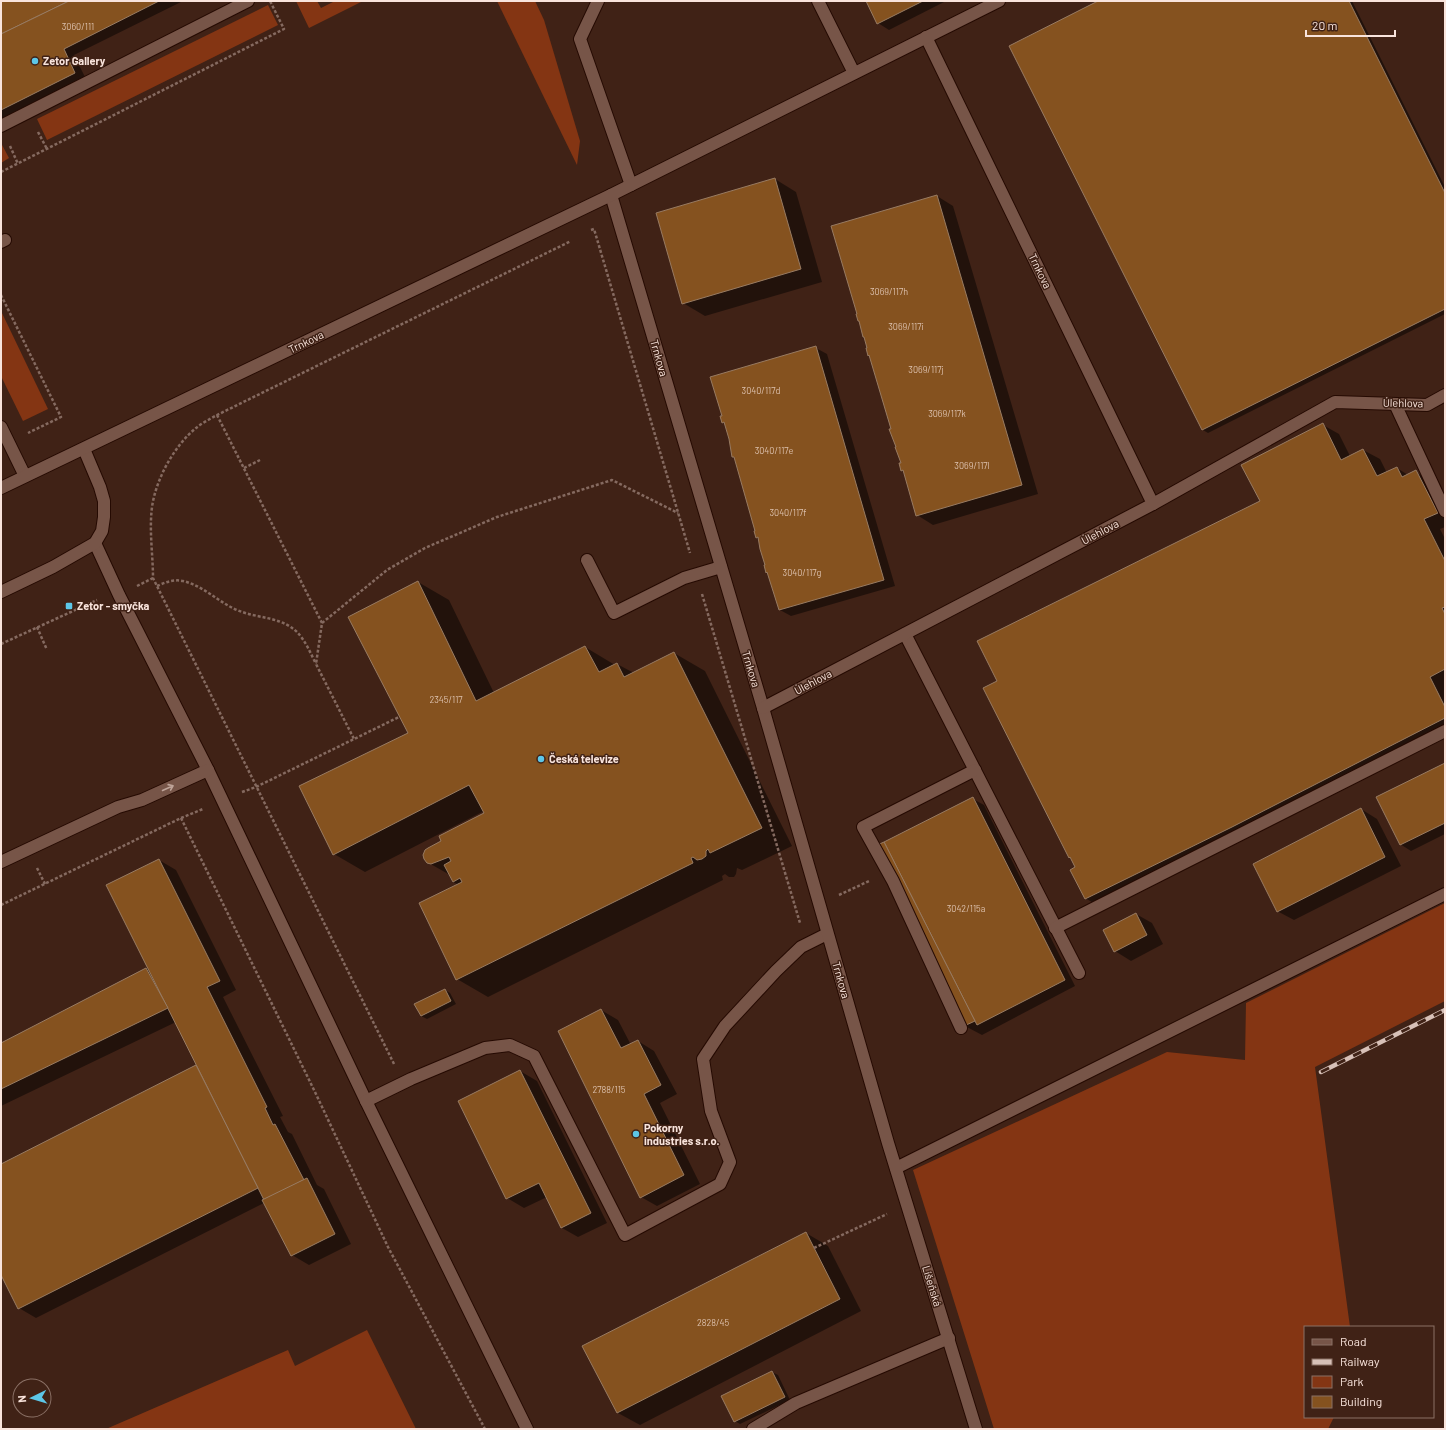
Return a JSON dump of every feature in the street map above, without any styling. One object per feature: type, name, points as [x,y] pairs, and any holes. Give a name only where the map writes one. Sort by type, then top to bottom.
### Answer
[{"type":"street","points":[[1,126],[248,1]]},
{"type":"street","points":[[598,1],[580,39],[632,185]]},
{"type":"street","points":[[818,1],[854,74]]},
{"type":"street","name":"Trnkova","points":[[1,488],[632,185],[999,1]]},
{"type":"street","name":"Trnkova","points":[[926,37],[1153,504]]},
{"type":"street","name":"Trnkova","points":[[611,195],[763,708],[888,1143]]},
{"type":"street","name":"Úlehlova","points":[[763,708],[1153,504],[1335,402],[1427,404],[1445,395]]},
{"type":"street","points":[[1395,404],[1445,511]]},
{"type":"street","points":[[1,427],[25,476]]},
{"type":"street","points":[[1,592],[53,567],[95,543],[102,531],[104,501],[100,486],[84,449]]},
{"type":"street","points":[[95,543],[118,595],[208,770],[366,1101],[527,1429]]},
{"type":"street","points":[[588,560],[614,613],[684,578],[721,567]]},
{"type":"street","points":[[905,634],[1079,973]]},
{"type":"street","points":[[1055,928],[1445,731]]},
{"type":"street","points":[[1,862],[118,807],[142,800],[208,770]]},
{"type":"street","points":[[961,1028],[893,881],[863,827],[975,770]]},
{"type":"street","points":[[896,1168],[1445,894]]},
{"type":"street","points":[[366,1101],[403,1083],[485,1048],[510,1045],[534,1056],[625,1235],[720,1184],[730,1162],[711,1111],[703,1060],[725,1026],[776,971],[801,947],[827,934]]},
{"type":"street","name":"Líšeňská","points":[[888,1143],[976,1429]]},
{"type":"street","points":[[753,1429],[796,1403],[948,1338]]},
{"type":"path","points":[[1,172],[284,29],[270,1]]},
{"type":"path","points":[[587,233],[594,229],[806,944]]},
{"type":"path","points":[[403,1083],[153,578],[152,507],[168,461],[181,443],[197,427],[217,415],[573,240]]},
{"type":"path","points":[[1,295],[61,417],[9,443]]},
{"type":"path","points":[[217,415],[322,623],[316,664]]},
{"type":"path","points":[[244,468],[260,460]]},
{"type":"path","points":[[322,623],[386,570],[425,548],[497,517],[612,480],[678,513]]},
{"type":"path","points":[[135,587],[153,578]]},
{"type":"path","points":[[157,586],[167,581],[183,581],[197,585],[237,610],[285,623],[298,633],[316,664],[354,739]]},
{"type":"path","points":[[1,644],[101,598]]},
{"type":"path","points":[[37,627],[48,650]]},
{"type":"path","points":[[1,905],[181,818],[256,787],[399,717]]},
{"type":"path","points":[[181,818],[315,1092],[388,1247],[485,1429]]},
{"type":"path","points":[[814,1248],[892,1212]]},
{"type":"green space","points":[[296,1],[317,1],[321,8],[335,1],[363,1],[309,28]]},
{"type":"green space","points":[[497,1],[535,1],[544,20],[580,141],[577,165]]},
{"type":"green space","points":[[268,5],[278,25],[47,140],[37,119]]},
{"type":"green space","points":[[1,143],[9,158],[1,163]]},
{"type":"green space","points":[[1,311],[48,409],[23,421],[1,376]]},
{"type":"green space","points":[[1445,903],[1445,1001],[1315,1067],[1350,1326],[1304,1326],[1304,1418],[1334,1418],[1328,1429],[994,1429],[913,1170],[1167,1052],[1245,1060],[1246,1003]]},
{"type":"green space","points":[[367,1330],[416,1429],[106,1429],[288,1350],[295,1366]]},
{"type":"building","points":[[1,1],[69,1],[1,34]]},
{"type":"building","name":"Zetor Gallery","points":[[69,1],[159,1],[64,49],[75,73],[1,110],[1,34]]},
{"type":"building","points":[[866,1],[923,1],[877,24]]},
{"type":"building","points":[[1098,1],[1349,1],[1445,193],[1445,309],[1202,430],[1009,46]]},
{"type":"building","points":[[775,178],[801,269],[682,304],[656,213]]},
{"type":"building","points":[[937,195],[1022,485],[916,516],[903,470],[901,471],[899,463],[901,463],[889,429],[891,429],[869,355],[868,356],[864,337],[831,226]]},
{"type":"building","points":[[816,346],[884,580],[779,610],[767,572],[766,573],[758,537],[756,538],[734,457],[732,457],[729,439],[724,422],[722,423],[720,416],[722,416],[710,377]]},
{"type":"building","points":[[1323,423],[1341,460],[1363,449],[1377,476],[1397,467],[1402,477],[1416,470],[1438,513],[1424,519],[1445,561],[1445,607],[1442,608],[1445,614],[1445,669],[1430,677],[1445,707],[1445,718],[1232,827],[1085,899],[1070,870],[1075,867],[1070,857],[1069,858],[983,688],[997,681],[977,641],[1260,501],[1241,465]]},
{"type":"building","name":"Česká televize","points":[[418,581],[476,701],[585,646],[599,672],[617,663],[624,677],[674,652],[762,828],[710,853],[708,849],[706,851],[706,856],[702,859],[697,860],[693,857],[691,858],[693,863],[456,980],[419,903],[462,882],[460,878],[453,882],[444,865],[451,861],[449,857],[431,864],[427,863],[423,855],[425,850],[441,841],[439,836],[484,813],[469,785],[333,855],[299,786],[408,733],[348,617]]},
{"type":"building","points":[[1445,763],[1445,823],[1400,845],[1376,797]]},
{"type":"building","points":[[973,797],[1065,980],[977,1025],[884,842]]},
{"type":"building","points":[[1361,808],[1385,857],[1277,912],[1253,864]]},
{"type":"building","points":[[884,842],[975,1021],[964,1026],[875,846]]},
{"type":"building","points":[[159,859],[220,981],[207,987],[267,1107],[265,1108],[273,1125],[275,1124],[304,1180],[264,1200],[106,885]]},
{"type":"building","points":[[1136,913],[1147,935],[1114,952],[1103,930]]},
{"type":"building","points":[[146,968],[168,1008],[1,1089],[1,1043]]},
{"type":"building","points":[[445,989],[451,1001],[421,1016],[414,1004]]},
{"type":"building","name":"Pokorny industries s.r.o.","points":[[601,1009],[621,1048],[638,1040],[661,1085],[644,1094],[684,1175],[640,1198],[558,1031]]},
{"type":"building","points":[[196,1065],[258,1188],[18,1309],[1,1275],[1,1164]]},
{"type":"building","points":[[520,1070],[591,1213],[561,1228],[539,1183],[506,1199],[458,1101]]},
{"type":"building","points":[[307,1178],[335,1234],[291,1256],[262,1200]]},
{"type":"building","points":[[806,1232],[840,1299],[617,1413],[582,1346]]},
{"type":"building","points":[[772,1371],[785,1397],[734,1422],[721,1396]]},
{"type":"railway","points":[[1321,1072],[1445,1010]]},
{"type":"place","name":"Zetor Gallery","points":[[35,61]]},
{"type":"place","name":"Zetor - smyčka","points":[[69,606]]},
{"type":"place","name":"Česká televize","points":[[541,759]]},
{"type":"place","name":"Pokorny industries s.r.o.","points":[[636,1134]]}]
